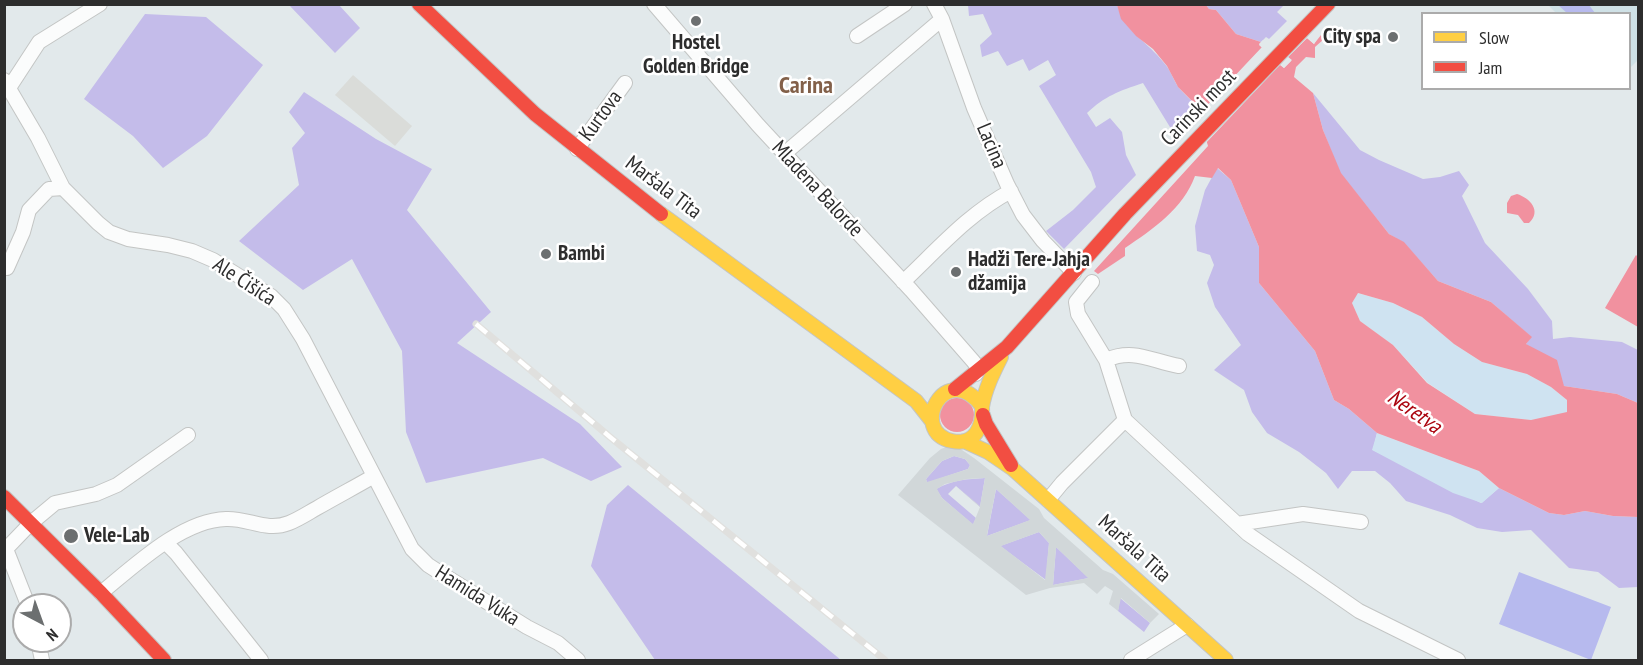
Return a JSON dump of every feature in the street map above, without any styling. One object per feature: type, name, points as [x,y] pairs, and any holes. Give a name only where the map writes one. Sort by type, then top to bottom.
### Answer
[{"type":"street","name":"Ale Čišića","points":[[100,4],[39,42],[7,84],[63,188],[109,232],[128,239],[192,251],[234,272],[271,296],[292,319],[393,514]]},
{"type":"street","name":"Maršala Tita","points":[[418,4],[577,149],[897,387],[915,401],[931,420]]},
{"type":"street","name":"Mladena Balorde","points":[[654,4],[701,62],[973,361],[977,366],[976,374]]},
{"type":"street","points":[[857,36],[905,4]]},
{"type":"street","name":"Lacina","points":[[934,4],[942,19],[974,108],[1011,191],[1030,223],[1074,273]]},
{"type":"street","name":"Carinski most","points":[[1007,347],[1125,214],[1328,4]]},
{"type":"street","points":[[784,154],[942,19]]},
{"type":"street","name":"Kurtova","points":[[577,149],[625,83]]},
{"type":"street","points":[[7,268],[23,232],[29,210],[49,189],[63,188]]},
{"type":"street","points":[[903,282],[976,213],[1011,191]]},
{"type":"street","points":[[1092,282],[1076,302],[1077,314],[1106,360],[1125,420],[1248,534],[1359,611],[1458,660]]},
{"type":"street","points":[[1007,347],[993,372],[978,431],[964,441],[957,442],[944,438],[935,430],[931,420],[931,411],[939,396],[955,389],[976,374],[1007,347]]},
{"type":"street","points":[[1106,360],[1118,354],[1134,353],[1179,366]]},
{"type":"street","name":"Maršala Tita","points":[[897,387],[920,395],[939,396]]},
{"type":"street","points":[[955,389],[971,393],[982,411]]},
{"type":"street","name":"Maršala Tita","points":[[982,411],[986,424],[1014,469]]},
{"type":"street","points":[[1048,500],[1125,420]]},
{"type":"street","points":[[23,593],[5,548],[31,523],[55,503],[96,494],[117,485],[188,435]]},
{"type":"street","name":"Maršala Tita","points":[[964,441],[988,452],[1014,469],[1226,660]]},
{"type":"street","points":[[101,592],[166,543],[192,528],[224,519],[245,520],[254,525],[269,527],[288,523],[374,476]]},
{"type":"street","points":[[4,497],[101,592],[164,660]]},
{"type":"street","name":"Hamida Vuka","points":[[393,514],[412,549],[428,565],[527,627],[558,643],[578,660]]},
{"type":"street","points":[[1237,524],[1303,514],[1360,522]]},
{"type":"street","points":[[166,543],[261,660]]},
{"type":"street","points":[[1131,660],[1187,625]]},
{"type":"shaded area","points":[[289,5],[339,5],[360,28],[335,53]]},
{"type":"shaded area","points":[[968,5],[1117,5],[1131,30],[1157,55],[1179,88],[1196,105],[1173,132],[1143,83],[1113,95],[1087,113],[1096,127],[1110,118],[1122,132],[1126,155],[1136,175],[1064,249],[1046,231],[1073,210],[1096,187],[1091,172],[1039,86],[1056,75],[1048,60],[1029,71],[1023,59],[1007,66],[998,51],[982,57],[980,45],[992,34],[983,14],[969,16]]},
{"type":"shaded area","points":[[1206,5],[1284,5],[1277,12],[1287,21],[1269,39],[1266,37],[1261,42],[1236,34],[1216,10],[1209,9]]},
{"type":"shaded area","points":[[1548,5],[1638,5],[1638,60],[1631,67],[1631,12],[1555,12]]},
{"type":"shaded area","points":[[1558,5],[1589,5],[1594,12],[1566,12]]},
{"type":"shaded area","points":[[145,14],[206,17],[263,65],[207,136],[163,168],[133,136],[84,99]]},
{"type":"shaded area","points":[[353,75],[412,126],[395,146],[335,95]]},
{"type":"shaded area","points":[[304,92],[376,139],[432,169],[407,210],[491,312],[457,343],[580,424],[622,467],[591,481],[543,458],[426,483],[406,432],[402,351],[352,259],[303,290],[239,241],[299,185],[292,148],[305,133],[289,112]]},
{"type":"shaded area","points":[[1313,93],[1360,150],[1423,179],[1459,171],[1469,185],[1462,196],[1485,243],[1528,289],[1552,321],[1553,339],[1570,337],[1622,342],[1638,350],[1638,403],[1617,394],[1564,386],[1526,344],[1531,337],[1491,302],[1438,281],[1404,243],[1389,234],[1340,173],[1323,130]]},
{"type":"shaded area","points":[[1217,168],[1231,180],[1259,247],[1259,283],[1315,351],[1334,400],[1349,409],[1377,433],[1373,450],[1481,503],[1499,488],[1549,513],[1564,515],[1585,511],[1613,516],[1638,517],[1638,587],[1619,588],[1598,572],[1569,568],[1531,530],[1502,532],[1477,528],[1450,515],[1406,501],[1390,483],[1375,471],[1352,471],[1338,489],[1326,473],[1299,452],[1267,433],[1252,412],[1244,390],[1214,370],[1241,345],[1215,307],[1207,283],[1214,265],[1210,255],[1197,251],[1195,226],[1205,190]]},
{"type":"shaded area","points":[[949,446],[959,448],[974,458],[1039,509],[1044,518],[1103,570],[1113,574],[1159,614],[1150,623],[1121,598],[1118,611],[1109,604],[1113,591],[1105,586],[1097,594],[1084,583],[1050,588],[1026,595],[898,495],[930,458]],"holes":[[[954,456],[965,459],[970,465],[968,469],[927,482],[926,479],[942,461]],[[985,478],[980,506],[956,486],[980,507],[973,524],[942,498],[937,489],[945,484]],[[996,489],[1030,520],[987,536]],[[1039,532],[1049,543],[1045,580],[1001,546]],[[1056,548],[1057,548],[1088,578],[1053,585]]]},
{"type":"shaded area","points":[[954,456],[965,459],[970,465],[968,469],[927,483],[926,479],[942,461]]},
{"type":"shaded area","points":[[985,478],[980,507],[956,486],[948,494],[976,518],[973,525],[942,498],[936,489],[954,482]]},
{"type":"shaded area","points":[[628,485],[841,660],[655,660],[591,566],[607,505]]},
{"type":"shaded area","points":[[996,489],[1031,520],[987,536]]},
{"type":"shaded area","points":[[1039,532],[1049,543],[1046,580],[1000,546]]},
{"type":"shaded area","points":[[1056,547],[1089,578],[1053,585]]},
{"type":"shaded area","points":[[1519,572],[1611,607],[1591,660],[1499,624]]},
{"type":"shaded area","points":[[1120,598],[1150,623],[1144,632],[1118,611]]},
{"type":"sand","points":[[1357,293],[1393,303],[1422,317],[1454,344],[1482,362],[1527,374],[1551,387],[1567,400],[1568,413],[1531,420],[1475,414],[1428,383],[1393,345],[1360,321],[1352,303]]},
{"type":"sand","points":[[1377,433],[1479,471],[1499,488],[1482,503],[1453,493],[1372,450]]},
{"type":"water","name":"Neretva","points":[[1117,5],[1206,5],[1209,9],[1216,10],[1236,34],[1261,42],[1259,45],[1284,68],[1291,61],[1288,57],[1307,38],[1314,44],[1321,35],[1324,39],[1315,47],[1315,58],[1306,57],[1296,67],[1294,77],[1313,93],[1323,130],[1341,173],[1389,234],[1404,242],[1438,281],[1491,302],[1532,337],[1526,344],[1557,360],[1564,386],[1617,394],[1638,403],[1638,517],[1613,516],[1585,511],[1564,515],[1549,513],[1499,488],[1479,471],[1377,433],[1349,409],[1334,400],[1315,351],[1259,283],[1259,247],[1231,180],[1218,168],[1212,178],[1195,176],[1190,188],[1175,208],[1156,226],[1125,248],[1125,256],[1098,274],[1094,271],[1208,146],[1196,105],[1178,87],[1167,66],[1153,49],[1136,36],[1121,19]],"holes":[[[1358,293],[1393,303],[1422,317],[1454,344],[1482,362],[1527,374],[1551,387],[1567,400],[1567,412],[1531,420],[1475,414],[1427,383],[1393,345],[1360,321],[1352,303]]]},
{"type":"water","points":[[1517,194],[1533,206],[1534,214],[1529,223],[1524,223],[1518,215],[1507,213],[1507,203],[1511,196]]},
{"type":"water","points":[[1636,255],[1638,257],[1638,327],[1605,308]]},
{"type":"water","points":[[957,398],[969,403],[974,415],[969,427],[957,432],[945,427],[940,415],[945,403]]},
{"type":"pier","points":[[1308,35],[1313,40],[1318,36],[1314,44],[1307,38],[1288,57],[1292,60],[1284,68],[1280,65],[1204,145],[1196,117],[1262,47],[1259,44],[1263,40],[1263,44],[1284,64],[1287,60],[1285,58]]},
{"type":"railway","points":[[476,324],[610,437],[885,660]]},
{"type":"traffic: slow","points":[[661,214],[916,401],[931,420]]},
{"type":"traffic: slow","points":[[982,406],[968,393],[956,390],[945,394],[937,402],[932,413],[933,425],[939,435],[952,441],[960,442],[972,437],[979,427],[985,394],[1001,357]]},
{"type":"traffic: slow","points":[[964,441],[988,452],[1013,469],[1226,660]]},
{"type":"traffic: jam","points":[[419,4],[535,114],[661,214]]},
{"type":"traffic: jam","points":[[955,389],[1007,347],[1125,214],[1328,4]]},
{"type":"traffic: jam","points":[[983,415],[1011,465]]},
{"type":"traffic: jam","points":[[4,497],[101,593],[164,660]]},
{"type":"place","name":"Hostel Golden Bridge","points":[[696,21]]},
{"type":"place","name":"City spa","points":[[1393,37]]},
{"type":"place","name":"Bambi","points":[[546,254]]},
{"type":"place","name":"Hadži Tere-Jahja džamija","points":[[956,272]]},
{"type":"place","name":"Vele-Lab","points":[[71,536]]},
{"type":"district","name":"Carina","points":[[806,86]]}]
